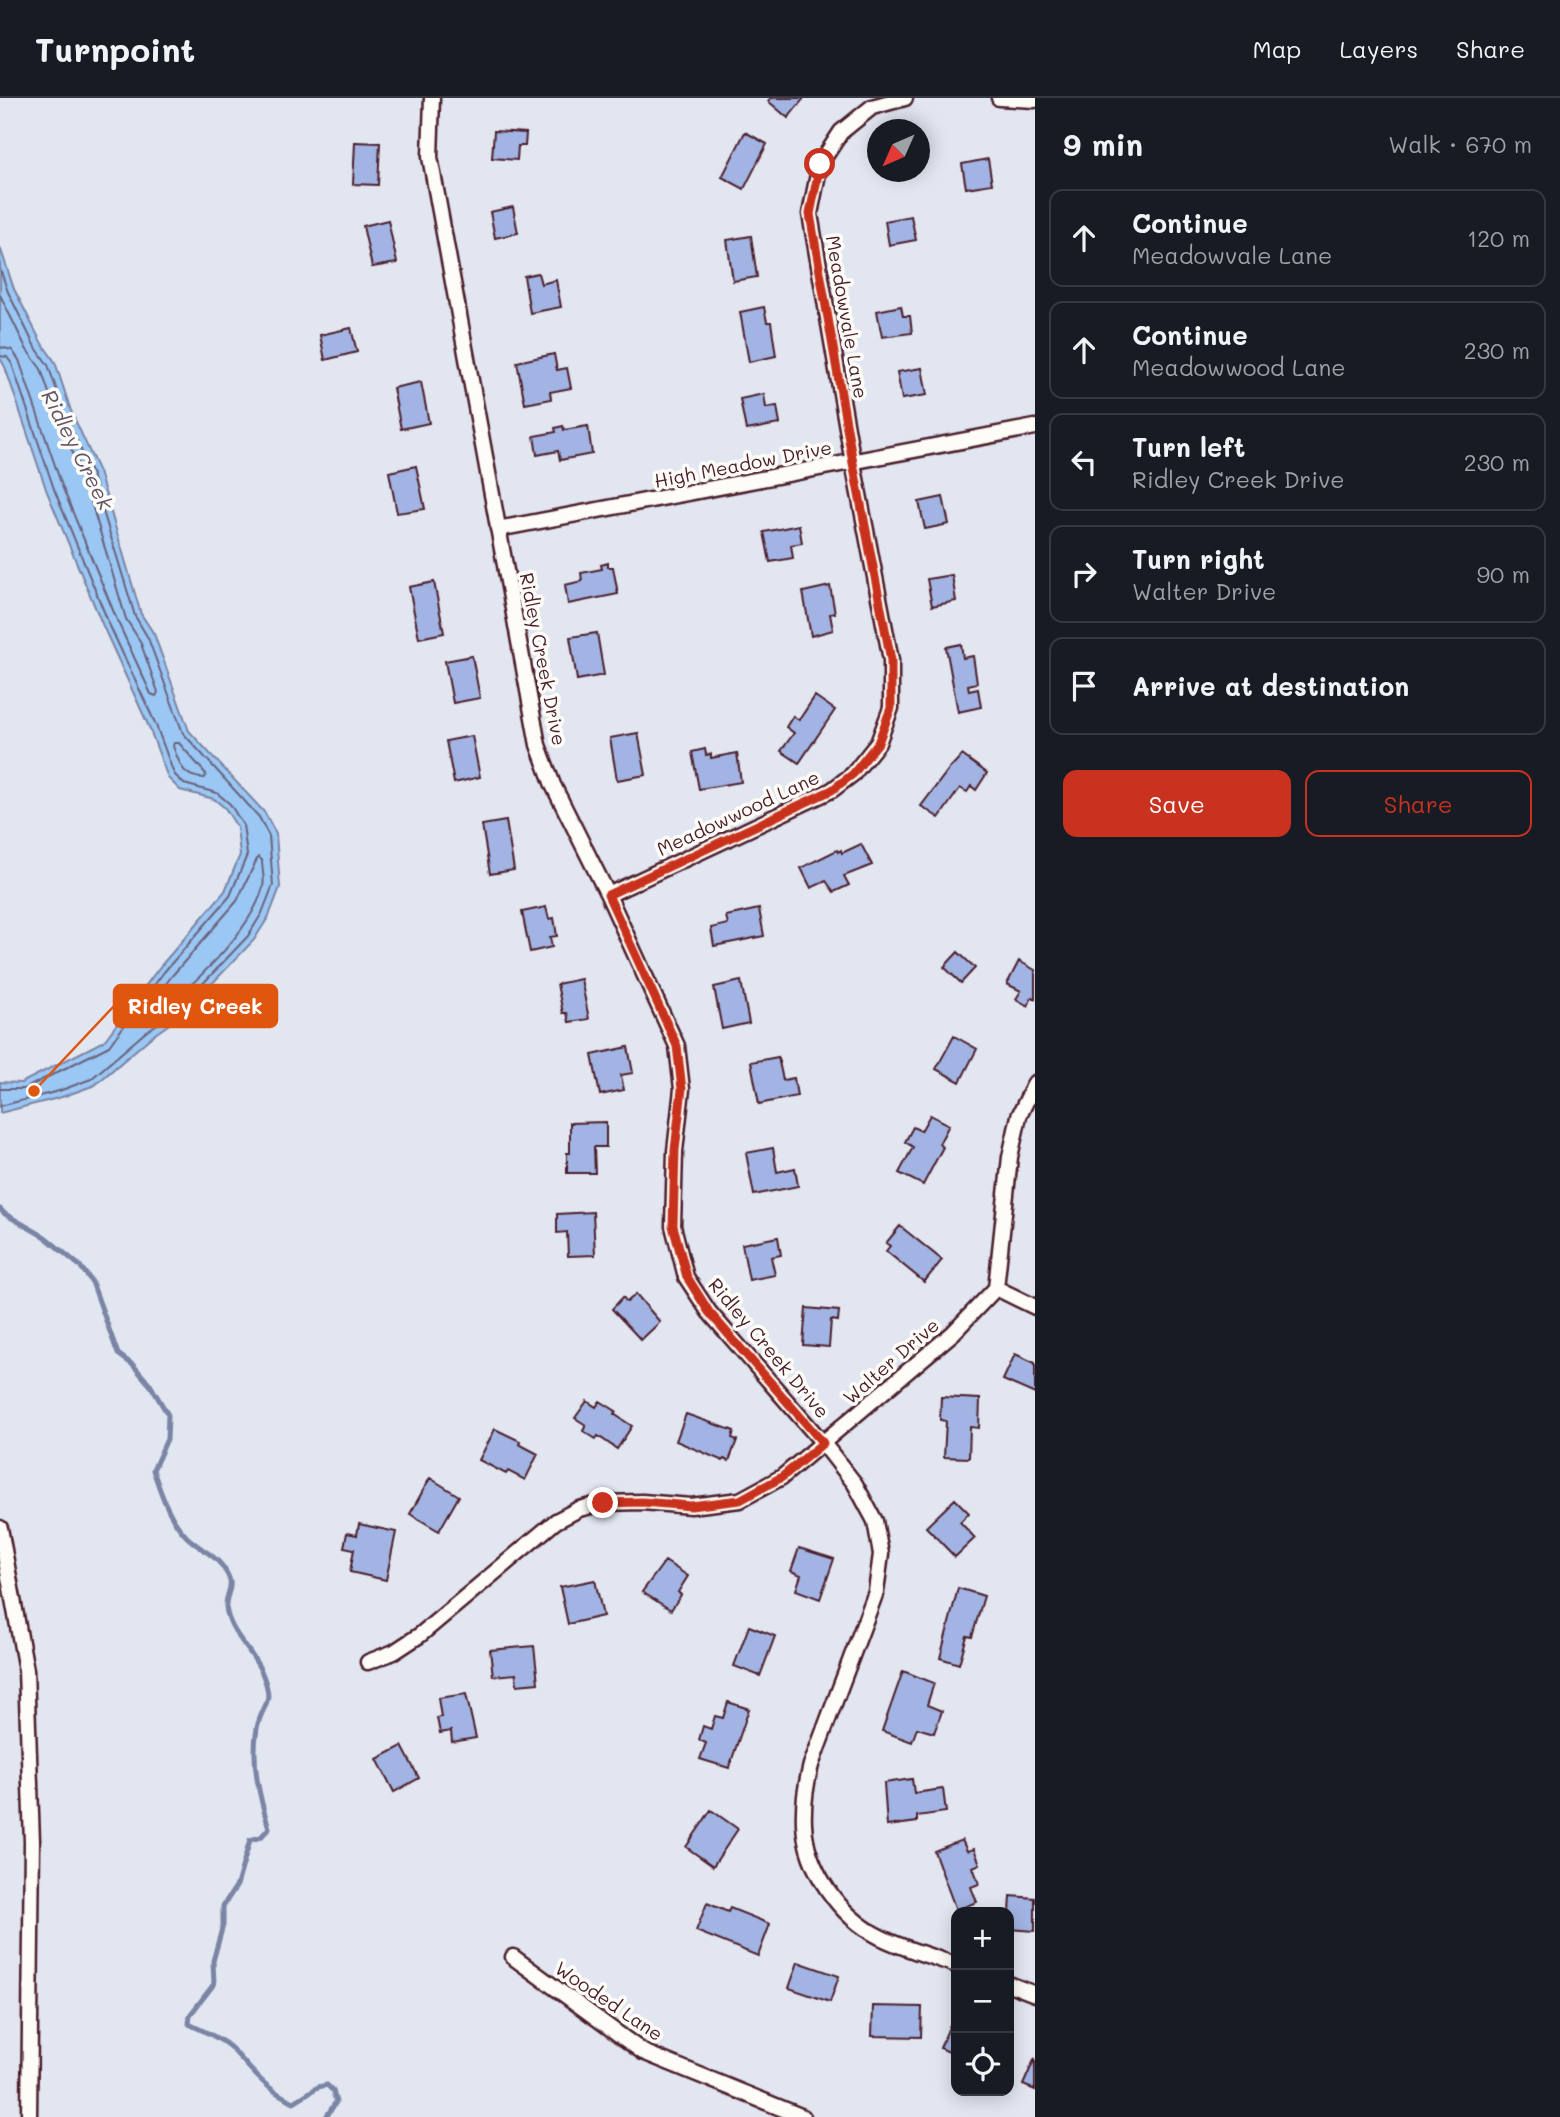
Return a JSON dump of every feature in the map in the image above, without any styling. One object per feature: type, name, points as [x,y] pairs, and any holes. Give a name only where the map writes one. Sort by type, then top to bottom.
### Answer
[{"type":"street","name":"Ridley Creek Drive","points":[[432,98],[430,156],[538,745],[553,785],[608,895],[677,1046],[682,1089],[675,1150],[673,1226],[687,1277],[709,1312],[823,1443],[855,1485],[875,1521],[880,1554],[876,1591],[811,1765],[805,1792],[804,1827],[813,1862],[828,1890],[846,1913],[878,1936],[951,1963]]},
{"type":"street","name":"Meadowvale Lane","points":[[853,463],[810,214],[820,164],[841,132],[872,107],[905,98]]},
{"type":"street","points":[[999,98],[1035,100]]},
{"type":"street","name":"High Meadow Drive","points":[[498,529],[1035,427]]},
{"type":"street","name":"Meadowwood Lane","points":[[608,895],[832,790],[853,774],[878,743],[891,708],[891,660],[853,463]]},
{"type":"street","points":[[1035,1083],[1019,1116],[1010,1157],[996,1288],[1035,1307]]},
{"type":"street","name":"Walter Drive","points":[[368,1662],[394,1652],[420,1635],[556,1521],[579,1509],[603,1503],[642,1502],[691,1506],[740,1500],[782,1477],[953,1333],[996,1288]]},
{"type":"street","points":[[0,1528],[26,1670],[32,1842],[29,2117]]},
{"type":"street","name":"Wooded Lane","points":[[513,1957],[643,2052],[803,2117]]},
{"type":"street","points":[[1014,1986],[1035,1994]]},
{"type":"water","points":[[0,247],[14,289],[41,342],[55,362],[71,411],[99,472],[141,614],[154,634],[189,731],[265,813],[276,834],[280,887],[269,916],[254,940],[182,1015],[151,1037],[95,1085],[62,1097],[0,1113],[0,1082],[21,1083],[104,1041],[159,968],[225,891],[240,855],[237,827],[225,808],[214,799],[180,790],[168,778],[149,727],[47,492],[0,358]]},
{"type":"building","points":[[771,98],[804,98],[788,118],[768,101]]},
{"type":"building","points":[[494,131],[526,133],[525,146],[518,146],[517,160],[492,158]]},
{"type":"building","points":[[745,132],[767,144],[744,189],[722,177]]},
{"type":"building","points":[[355,142],[380,143],[378,185],[353,184]]},
{"type":"building","points":[[988,159],[992,184],[966,188],[962,164]]},
{"type":"building","points":[[513,207],[518,233],[495,238],[490,212]]},
{"type":"building","points":[[911,216],[916,240],[889,245],[885,221]]},
{"type":"building","points":[[388,220],[397,263],[372,267],[363,226]]},
{"type":"building","points":[[751,236],[757,277],[733,281],[727,240]]},
{"type":"building","points":[[538,273],[541,284],[556,280],[561,307],[530,313],[524,276]]},
{"type":"building","points":[[901,306],[903,316],[910,316],[912,333],[882,337],[877,311]]},
{"type":"building","points":[[764,307],[767,322],[771,322],[776,356],[749,362],[740,312]]},
{"type":"building","points":[[351,328],[357,352],[325,360],[320,335]]},
{"type":"building","points":[[554,354],[557,370],[567,368],[571,388],[550,392],[551,399],[525,404],[517,362]]},
{"type":"building","points":[[922,368],[927,395],[902,399],[897,372]]},
{"type":"building","points":[[421,382],[429,423],[401,429],[393,388]]},
{"type":"building","points":[[764,394],[766,408],[777,406],[780,424],[746,430],[740,399]]},
{"type":"building","points":[[563,426],[564,430],[588,426],[592,454],[560,460],[558,451],[537,455],[534,436],[556,432],[555,428]]},
{"type":"building","points":[[416,466],[425,509],[397,513],[389,472]]},
{"type":"building","points":[[943,497],[949,524],[925,529],[919,502]]},
{"type":"building","points":[[799,525],[802,543],[791,545],[793,558],[770,562],[764,532]]},
{"type":"building","points":[[608,563],[608,567],[613,567],[618,594],[568,604],[565,585],[582,581],[581,573],[602,569],[601,565]]},
{"type":"building","points":[[952,575],[956,601],[932,606],[927,579]]},
{"type":"building","points":[[434,582],[444,633],[419,638],[409,587]]},
{"type":"building","points":[[830,586],[835,613],[830,614],[833,630],[811,636],[803,592]]},
{"type":"building","points":[[597,633],[604,675],[577,680],[570,637]]},
{"type":"building","points":[[961,644],[963,658],[973,656],[977,683],[968,685],[969,691],[978,689],[981,707],[958,712],[946,647]]},
{"type":"building","points":[[472,656],[480,698],[453,703],[445,661]]},
{"type":"building","points":[[815,696],[835,710],[799,763],[781,751],[794,733],[786,727],[793,716],[799,720]]},
{"type":"building","points":[[638,733],[646,775],[617,780],[610,738]]},
{"type":"building","points":[[472,736],[480,777],[454,783],[446,741]]},
{"type":"building","points":[[705,749],[706,755],[711,754],[711,758],[737,753],[741,782],[699,789],[692,752]]},
{"type":"building","points":[[962,755],[987,773],[976,790],[971,786],[967,792],[960,788],[939,818],[921,806]]},
{"type":"building","points":[[506,821],[514,870],[490,874],[482,825]]},
{"type":"building","points":[[861,844],[872,865],[844,876],[849,885],[834,892],[826,881],[811,888],[801,868],[837,850],[842,853]]},
{"type":"building","points":[[546,907],[549,919],[554,918],[557,936],[550,937],[552,947],[530,952],[522,912]]},
{"type":"building","points":[[759,909],[764,936],[714,946],[711,928],[728,924],[726,916]]},
{"type":"building","points":[[958,952],[975,968],[961,983],[944,967]]},
{"type":"building","points":[[1019,961],[1035,970],[1035,999],[1032,997],[1028,1006],[1016,999],[1021,991],[1007,984]]},
{"type":"building","points":[[581,979],[589,1019],[569,1022],[567,1013],[563,1013],[557,984]]},
{"type":"building","points":[[741,981],[749,1023],[722,1029],[714,987]]},
{"type":"building","points":[[954,1036],[977,1049],[960,1082],[936,1069]]},
{"type":"building","points":[[628,1047],[633,1073],[621,1075],[624,1090],[600,1095],[592,1055]]},
{"type":"building","points":[[778,1057],[783,1080],[794,1078],[797,1096],[759,1104],[751,1062]]},
{"type":"building","points":[[930,1115],[949,1125],[939,1144],[943,1147],[923,1185],[899,1173],[913,1147],[905,1142],[913,1127],[921,1131]]},
{"type":"building","points":[[606,1122],[606,1147],[594,1147],[595,1173],[567,1173],[570,1123]]},
{"type":"building","points":[[773,1148],[777,1172],[795,1168],[798,1186],[754,1195],[746,1153]]},
{"type":"building","points":[[593,1212],[595,1255],[568,1256],[567,1232],[557,1233],[557,1214]]},
{"type":"building","points":[[900,1226],[942,1260],[924,1282],[886,1251],[890,1246],[886,1243]]},
{"type":"building","points":[[778,1237],[781,1255],[771,1257],[775,1275],[749,1280],[742,1244]]},
{"type":"building","points":[[636,1294],[660,1322],[641,1340],[612,1309],[623,1297],[627,1302]]},
{"type":"building","points":[[806,1308],[839,1311],[838,1321],[831,1320],[829,1347],[803,1345]]},
{"type":"building","points":[[1015,1354],[1035,1363],[1035,1394],[1003,1380]]},
{"type":"building","points":[[941,1397],[980,1399],[979,1428],[970,1427],[969,1458],[944,1457],[946,1421],[940,1420]]},
{"type":"building","points":[[587,1401],[596,1407],[600,1401],[632,1426],[617,1449],[598,1436],[596,1439],[583,1431],[586,1425],[575,1418]]},
{"type":"building","points":[[686,1414],[734,1431],[732,1438],[737,1440],[729,1461],[723,1461],[676,1441]]},
{"type":"building","points":[[495,1429],[520,1441],[519,1444],[538,1454],[525,1480],[479,1460]]},
{"type":"building","points":[[430,1478],[459,1496],[439,1531],[410,1514]]},
{"type":"building","points":[[955,1499],[969,1513],[960,1522],[975,1538],[955,1557],[926,1527]]},
{"type":"building","points":[[359,1524],[396,1532],[386,1580],[350,1572],[354,1549],[344,1547],[347,1533],[357,1535]]},
{"type":"building","points":[[799,1548],[834,1559],[820,1599],[796,1590],[801,1575],[791,1571]]},
{"type":"building","points":[[665,1561],[688,1576],[678,1592],[681,1595],[671,1610],[642,1592]]},
{"type":"building","points":[[595,1580],[603,1616],[568,1624],[560,1587]]},
{"type":"building","points":[[958,1588],[984,1596],[972,1637],[967,1636],[959,1664],[940,1658]]},
{"type":"building","points":[[749,1626],[775,1636],[760,1676],[734,1666]]},
{"type":"building","points":[[534,1646],[538,1683],[517,1685],[516,1674],[493,1676],[490,1650]]},
{"type":"building","points":[[903,1671],[934,1683],[927,1705],[942,1711],[934,1733],[917,1728],[912,1742],[882,1731]]},
{"type":"building","points":[[466,1694],[476,1738],[452,1742],[451,1731],[440,1733],[437,1718],[441,1717],[438,1698]]},
{"type":"building","points":[[728,1702],[749,1709],[729,1768],[700,1759],[706,1743],[699,1740],[703,1726],[711,1729],[715,1716],[723,1718]]},
{"type":"building","points":[[402,1746],[419,1778],[394,1792],[377,1759]]},
{"type":"building","points":[[912,1779],[914,1793],[943,1789],[946,1812],[917,1816],[917,1822],[887,1826],[884,1783]]},
{"type":"building","points":[[711,1810],[738,1829],[713,1866],[686,1847]]},
{"type":"building","points":[[962,1840],[967,1851],[974,1849],[980,1864],[973,1867],[979,1884],[971,1887],[977,1902],[955,1907],[934,1851]]},
{"type":"building","points":[[1011,1896],[1035,1898],[1035,1931],[1014,1929],[1014,1907],[1010,1907]]},
{"type":"building","points":[[707,1903],[728,1912],[730,1908],[770,1924],[758,1956],[696,1931]]},
{"type":"building","points":[[798,1962],[839,1976],[830,2002],[789,1988]]},
{"type":"building","points":[[873,2006],[922,2007],[921,2037],[872,2036]]},
{"type":"building","points":[[951,2023],[951,2053],[940,2048]]},
{"type":"building","points":[[1035,2058],[1035,2090],[1023,2085]]},
{"type":"waterway","points":[[0,1209],[45,1237],[80,1266],[92,1282],[118,1354],[133,1365],[151,1386],[168,1415],[167,1439],[153,1470],[159,1488],[170,1514],[181,1530],[218,1561],[229,1577],[226,1602],[228,1617],[255,1660],[267,1687],[267,1699],[257,1728],[255,1753],[259,1791],[269,1828],[261,1837],[250,1840],[237,1885],[223,1906],[223,1925],[213,1961],[214,1984],[190,2015],[189,2024],[228,2045],[267,2085],[294,2102],[318,2087],[327,2085],[333,2091],[336,2102],[326,2117]]},
{"type":"place","name":"Ridley Creek","points":[[34,1091]]},
{"type":"route","points":[[603,1503],[642,1502],[691,1506],[740,1500],[782,1477],[823,1443],[709,1312],[687,1277],[673,1226],[675,1150],[682,1089],[677,1046],[608,895],[832,790],[853,774],[878,743],[891,708],[891,660],[853,463],[810,214],[820,164]]}]
